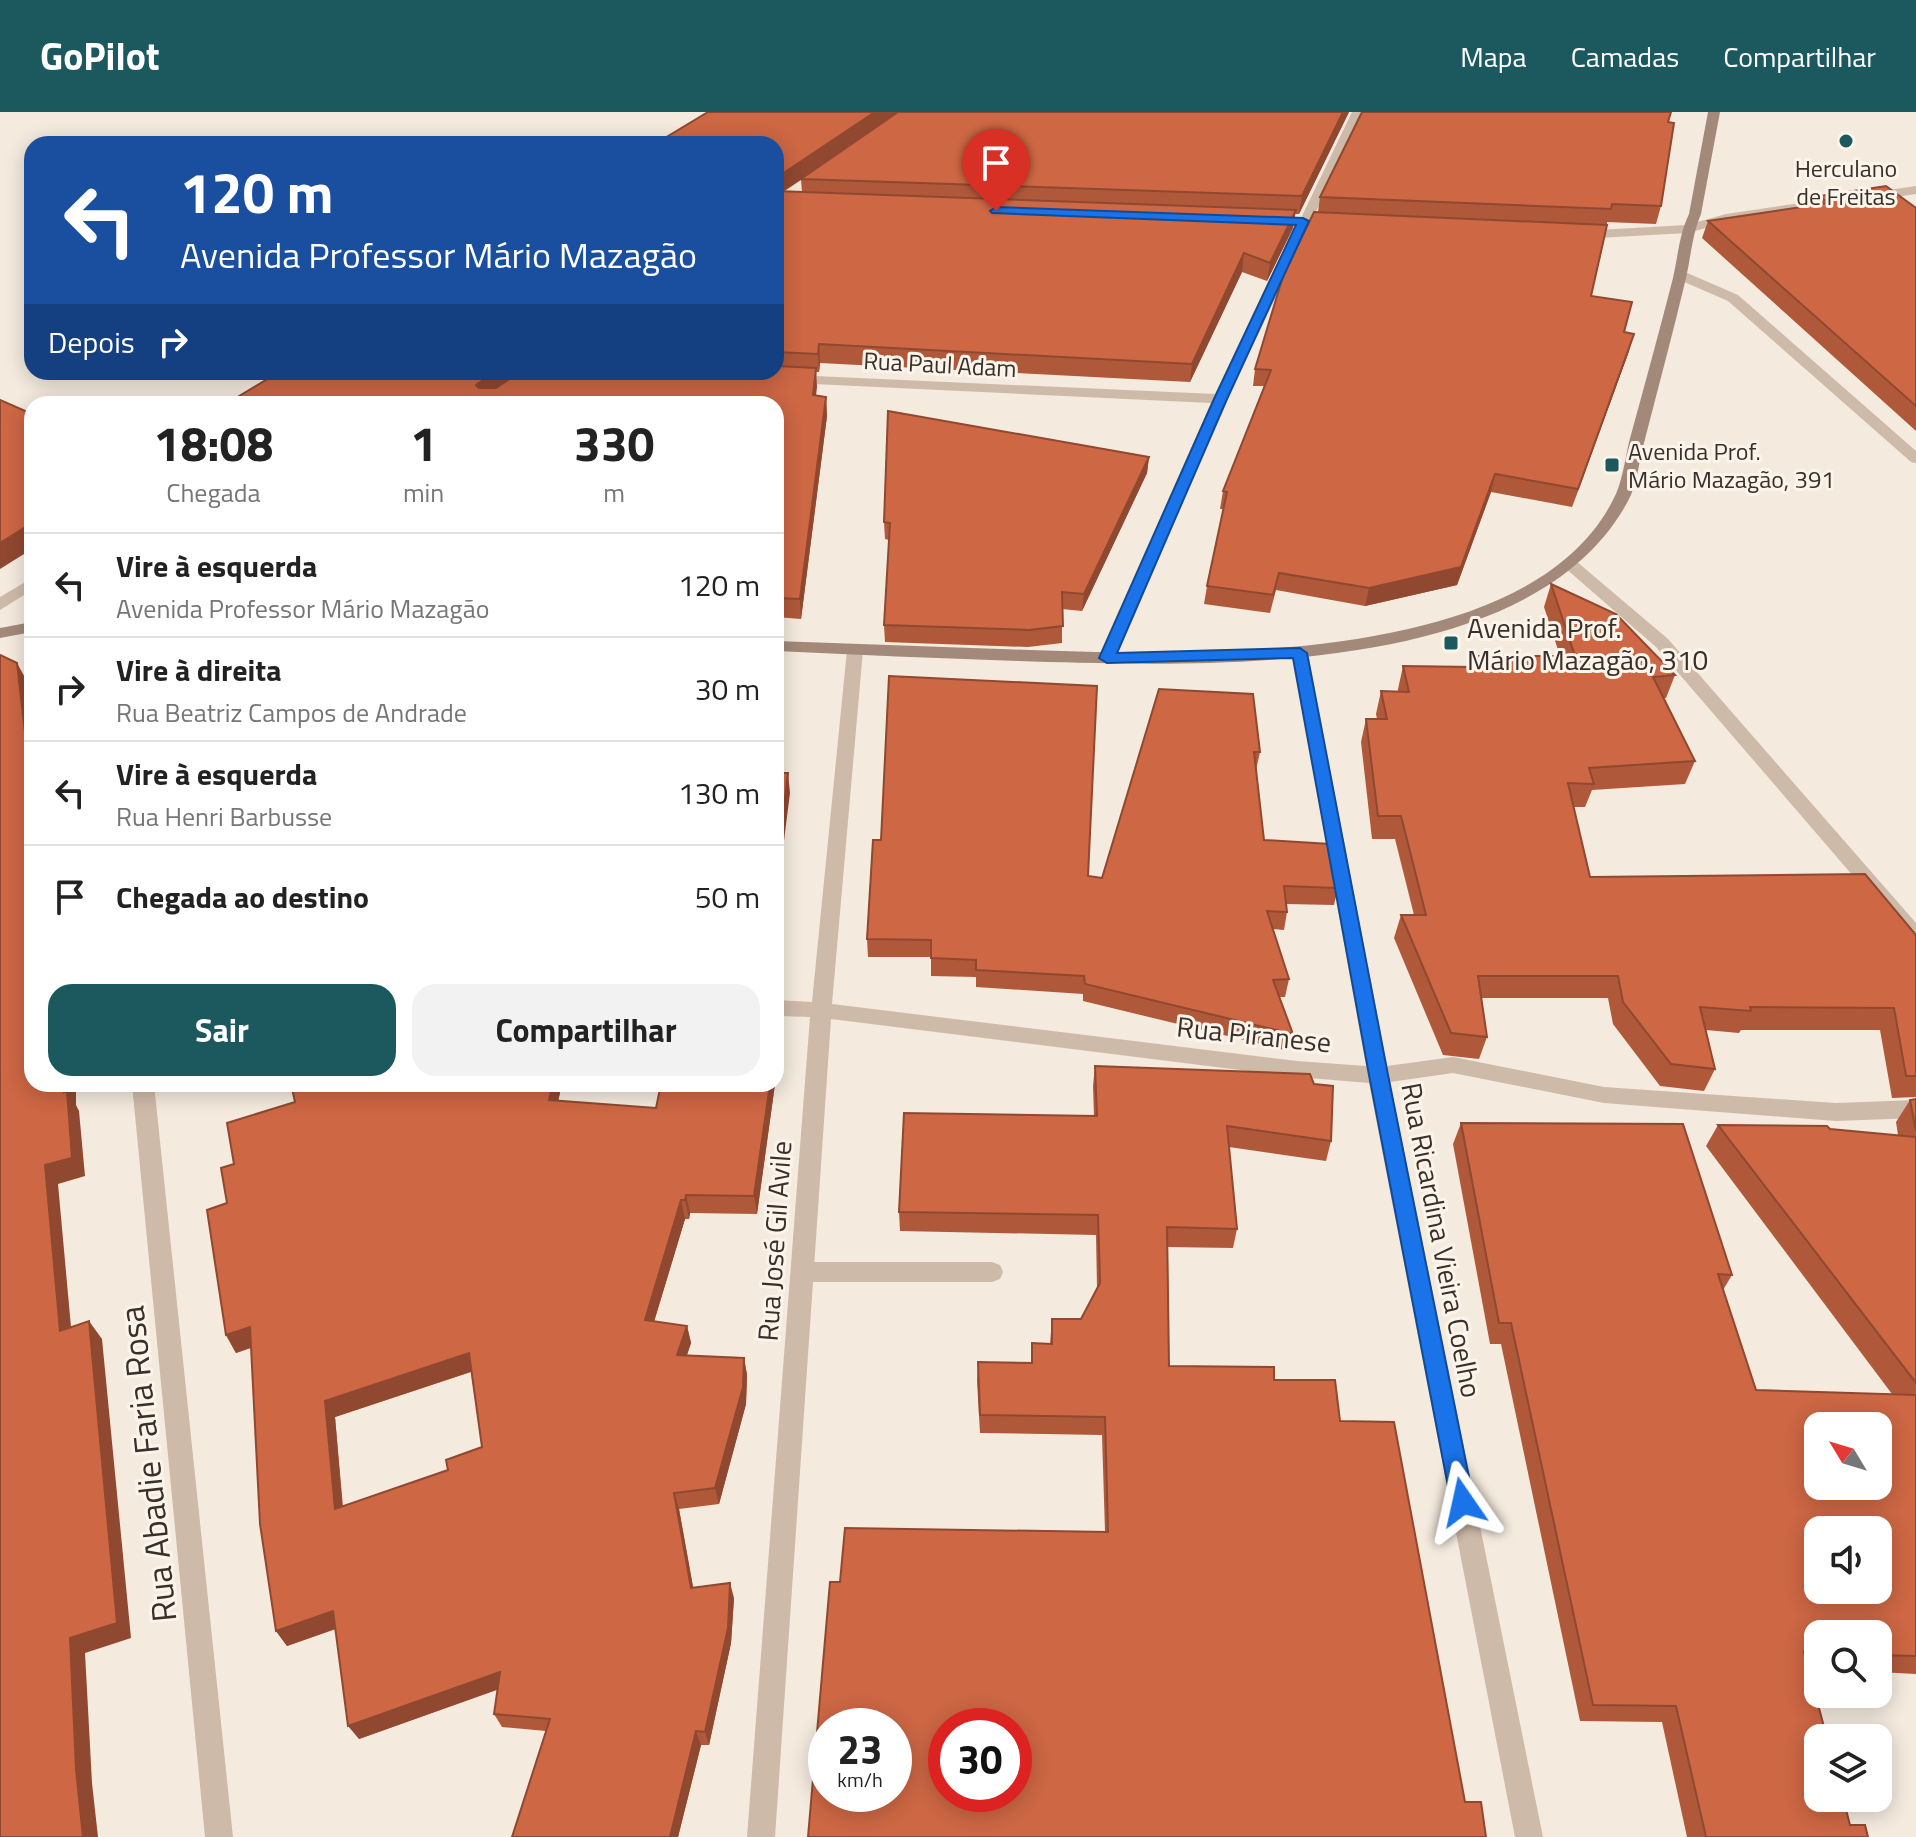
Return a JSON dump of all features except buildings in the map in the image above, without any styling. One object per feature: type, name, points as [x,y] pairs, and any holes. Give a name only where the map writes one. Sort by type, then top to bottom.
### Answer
[{"type":"street","points":[[1107,658],[1220,399],[1358,112]]},
{"type":"street","points":[[784,646],[1107,658],[1300,653],[1388,639],[1460,620],[1505,602],[1570,564],[1603,527],[1622,499],[1680,275],[1688,229],[1695,214],[1714,112]]},
{"type":"street","points":[[1558,234],[1631,234],[1688,229],[1754,214],[1916,190]]},
{"type":"street","points":[[1256,220],[1351,224]]},
{"type":"street","points":[[1680,275],[1733,298],[1916,459]]},
{"type":"street","name":"Rua Paul Adam","points":[[784,378],[1220,399]]},
{"type":"street","points":[[1570,564],[1662,643],[1916,936]]},
{"type":"street","points":[[0,605],[24,588]]},
{"type":"street","points":[[0,633],[24,628]]},
{"type":"street","name":"Rua José Gil Avile","points":[[761,1837],[821,1010],[855,650]]},
{"type":"street","name":"Rua Ricardina Vieira Coelho","points":[[1300,653],[1378,1075],[1529,1837]]},
{"type":"street","name":"Rua Piranese","points":[[784,1008],[821,1010],[1297,1069],[1378,1075],[1453,1065],[1604,1095],[1836,1112],[1916,1109]]},
{"type":"street","name":"Rua Abadie Faria Rosa","points":[[144,1092],[219,1837]]},
{"type":"street","points":[[802,1272],[992,1272]]},
{"type":"place","name":"Herculano de Freitas","points":[[1846,141]]},
{"type":"place","name":"Avenida Prof. Mário Mazagão, 391","points":[[1612,465]]},
{"type":"place","name":"Avenida Prof. Mário Mazagão, 310","points":[[1451,643]]},
{"type":"route","points":[[996,211],[1303,221],[1220,399],[1107,658],[1300,653],[1378,1075],[1463,1502]]}]
